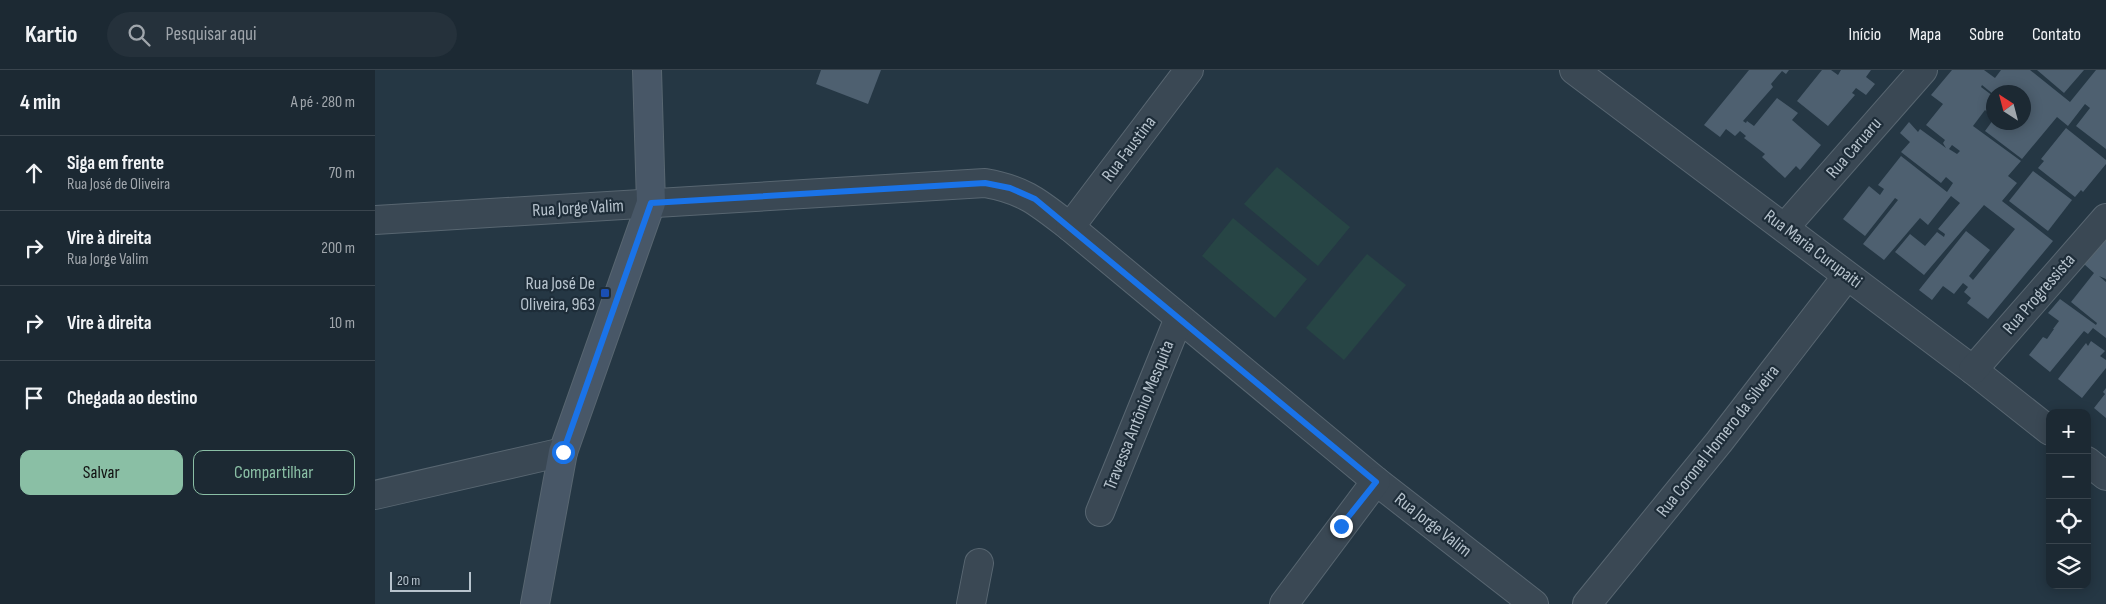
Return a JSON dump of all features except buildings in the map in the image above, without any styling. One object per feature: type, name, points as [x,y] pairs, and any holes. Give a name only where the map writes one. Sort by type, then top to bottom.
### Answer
[{"type":"street","points":[[535,604],[563,452],[651,203],[647,70]]},
{"type":"street","name":"Rua Faustina","points":[[1070,227],[1189,70]]},
{"type":"street","name":"Rua Maria Curupaiti","points":[[1574,70],[1785,227],[2046,428]]},
{"type":"street","name":"Rua Caruaru","points":[[1785,227],[1923,70]]},
{"type":"street","name":"Rua Jorge Valim","points":[[375,220],[985,183],[1010,188],[1035,199],[1376,482],[1534,604]]},
{"type":"street","name":"Rua Progressista","points":[[1973,370],[2106,218]]},
{"type":"street","name":"Rua Coronel Homero da Silveira","points":[[1587,604],[1719,442],[1847,276]]},
{"type":"street","name":"Travessa Antônio Mesquita","points":[[1100,512],[1179,318]]},
{"type":"street","points":[[375,495],[563,452]]},
{"type":"street","points":[[2091,464],[2106,476]]},
{"type":"street","points":[[1284,604],[1376,482]]},
{"type":"street","points":[[971,604],[979,563]]},
{"type":"green space","points":[[1277,167],[1350,227],[1318,266],[1244,204]]},
{"type":"green space","points":[[1233,218],[1307,279],[1275,318],[1202,256]]},
{"type":"green space","points":[[1367,254],[1406,285],[1344,360],[1306,328]]},
{"type":"place","name":"Rua José De Oliveira, 963","points":[[605,293]]},
{"type":"route","points":[[563,452],[651,203],[985,183],[1010,188],[1035,199],[1376,482],[1341,526]]}]
